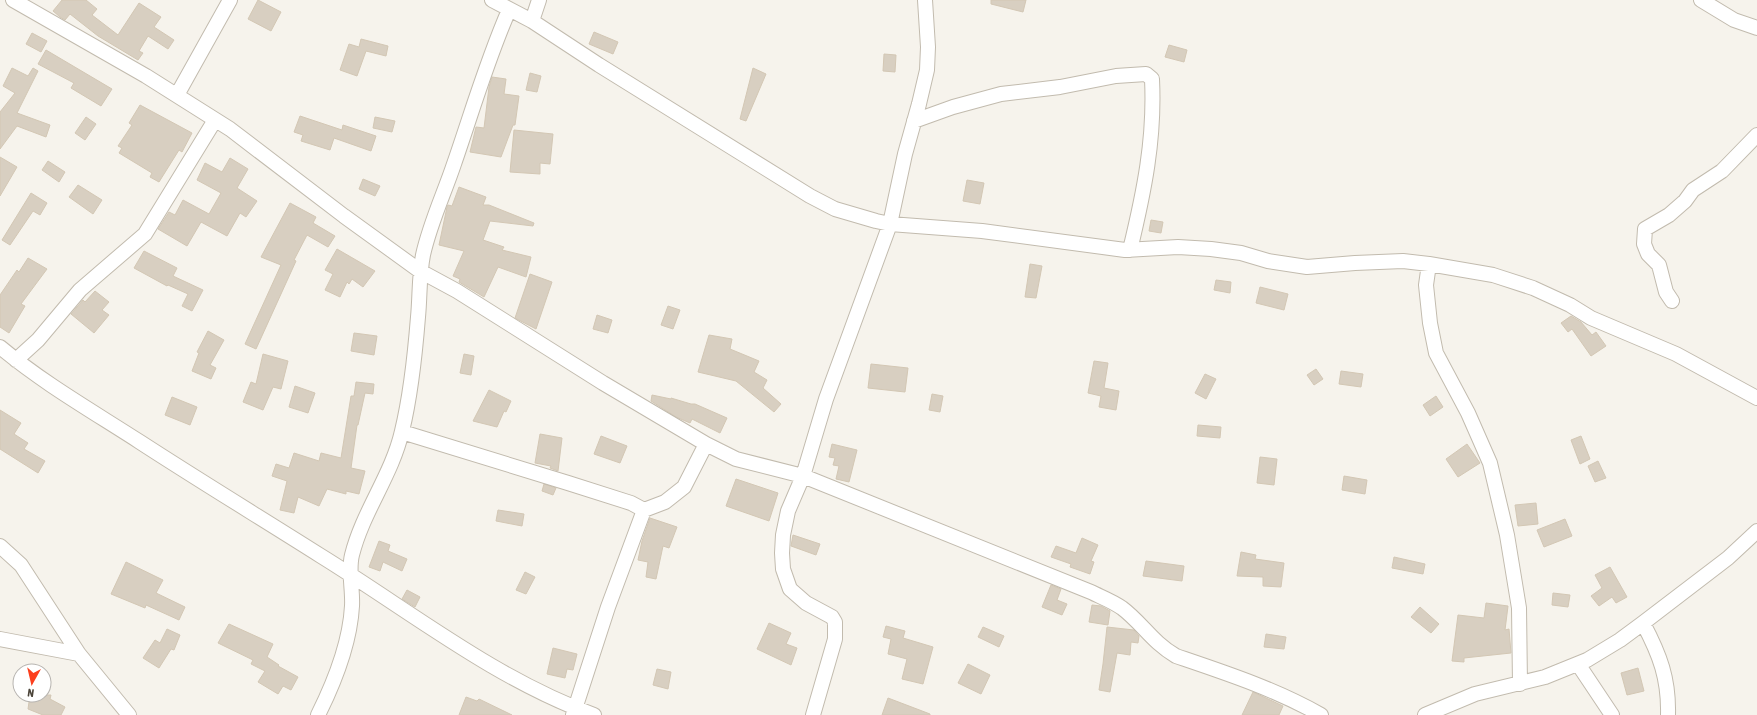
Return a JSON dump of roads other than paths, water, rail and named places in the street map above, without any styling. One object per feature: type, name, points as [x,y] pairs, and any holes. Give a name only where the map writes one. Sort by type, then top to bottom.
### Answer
[{"type":"street","points":[[13,0],[177,96],[215,120],[257,149],[344,216],[420,271],[463,295],[603,383],[706,444],[736,459],[803,476],[1091,592],[1122,608],[1164,650],[1176,656],[1268,689],[1293,700],[1320,715]]},
{"type":"street","points":[[177,96],[230,0]]},
{"type":"street","points":[[492,0],[532,21],[599,65],[752,158],[810,196],[836,209],[890,224],[982,231],[1107,248],[1130,250],[1178,247],[1211,249],[1241,253],[1268,261],[1307,267],[1403,261],[1493,275],[1533,288],[1570,305],[1592,318],[1676,354],[1757,398]]},
{"type":"street","points":[[532,21],[539,0]]},
{"type":"street","points":[[812,715],[828,666],[836,629],[835,622],[832,617],[796,596],[788,585],[783,569],[782,553],[788,511],[803,476],[826,399],[890,224],[898,184],[923,90],[928,60],[925,0]]},
{"type":"street","points":[[1701,0],[1734,20],[1757,28]]},
{"type":"street","points":[[318,715],[330,689],[349,629],[352,605],[351,557],[395,454],[402,432],[413,366],[418,318],[420,271],[430,229],[450,178],[498,36],[509,10]]},
{"type":"street","points":[[914,121],[953,107],[1001,94],[1060,87],[1116,76],[1146,74],[1152,79],[1149,158],[1145,185],[1130,250]]},
{"type":"street","points":[[16,360],[38,340],[80,290],[145,234],[215,120]]},
{"type":"street","points":[[1672,301],[1666,292],[1659,265],[1648,254],[1644,244],[1645,229],[1669,215],[1679,207],[1693,190],[1722,171],[1757,135]]},
{"type":"street","points":[[1429,264],[1426,285],[1430,323],[1436,353],[1468,413],[1490,463],[1507,535],[1519,608],[1520,684]]},
{"type":"street","points":[[0,347],[86,409],[219,494],[352,575],[466,650],[574,712],[594,715]]},
{"type":"street","points":[[402,432],[631,503],[644,510]]},
{"type":"street","points":[[574,712],[608,607],[644,510],[665,502],[684,487],[706,444]]},
{"type":"street","points":[[1425,715],[1475,694],[1545,677],[1578,664],[1620,640],[1643,623],[1728,558],[1757,531]]},
{"type":"street","points":[[0,546],[21,564],[79,654],[129,715]]},
{"type":"street","points":[[1643,623],[1656,647],[1664,670],[1668,697],[1668,715]]},
{"type":"street","points":[[0,639],[79,654]]},
{"type":"street","points":[[1578,664],[1612,715]]}]
